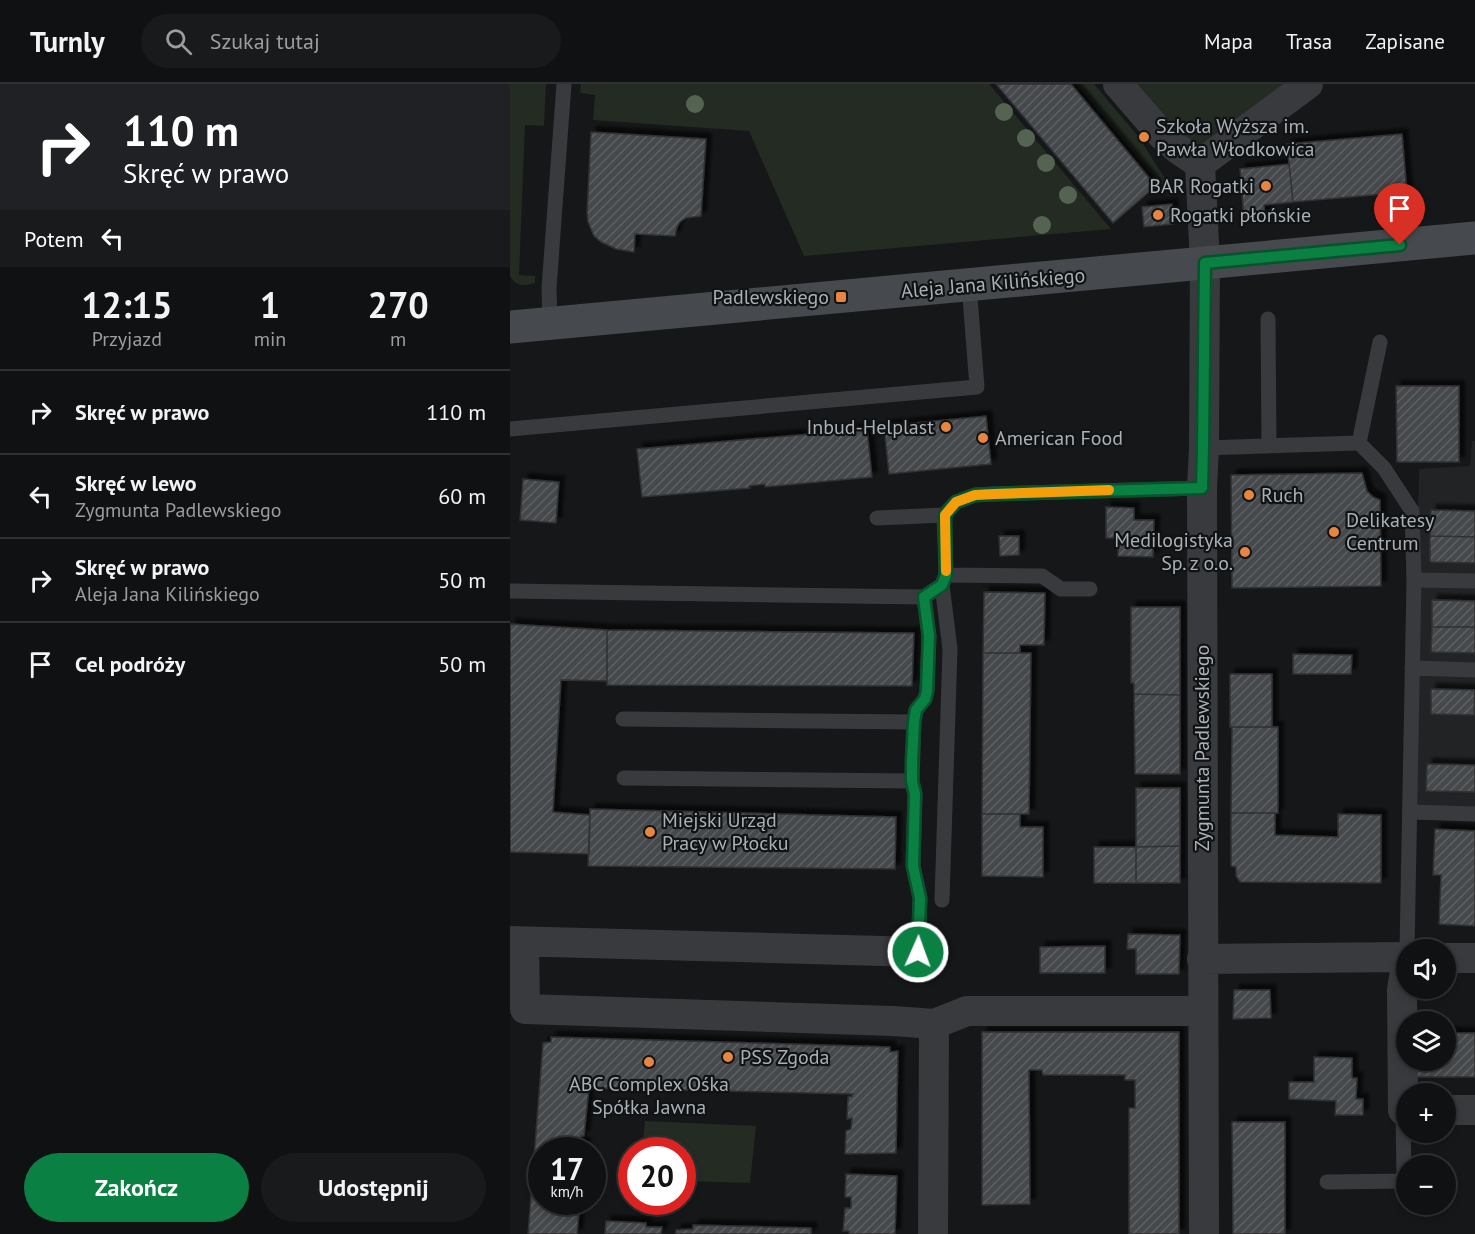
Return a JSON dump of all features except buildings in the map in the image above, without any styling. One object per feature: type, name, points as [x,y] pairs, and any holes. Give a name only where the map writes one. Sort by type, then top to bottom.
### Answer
[{"type":"main road","name":"Aleja Jana Kilińskiego","points":[[510,327],[1475,238]]},
{"type":"street","points":[[1118,84],[1162,135],[1200,164],[1308,84]]},
{"type":"street","name":"Zygmunta Padlewskiego","points":[[1200,164],[1205,263],[1202,488],[1204,1234]]},
{"type":"street","points":[[918,952],[517,941],[525,1009],[934,1024],[967,1011],[1203,1011]]},
{"type":"street","points":[[1202,959],[1396,957]]},
{"type":"street","points":[[1456,958],[1475,958]]},
{"type":"street","points":[[1402,999],[1404,1083]]},
{"type":"street","points":[[933,1234],[934,1024]]},
{"type":"street","points":[[1456,1110],[1475,1110]]},
{"type":"lane","points":[[550,323],[549,288],[564,84]]},
{"type":"lane","points":[[510,429],[977,387],[969,285]]},
{"type":"lane","points":[[1268,319],[1269,446]]},
{"type":"lane","points":[[1359,443],[1380,342]]},
{"type":"lane","points":[[1203,448],[1359,443],[1384,468],[1412,511],[1414,580],[1407,939]]},
{"type":"lane","points":[[942,900],[950,648],[944,580],[945,515],[956,502],[975,495],[1202,488]]},
{"type":"lane","points":[[877,518],[945,515]]},
{"type":"lane","points":[[510,591],[924,597],[944,580],[1042,576],[1061,590],[1090,589]]},
{"type":"lane","points":[[1414,580],[1475,581]]},
{"type":"lane","points":[[918,952],[920,898],[913,866],[915,794],[912,781],[916,710],[925,699],[927,691],[929,636],[924,597]]},
{"type":"lane","points":[[1412,668],[1475,670]]},
{"type":"lane","points":[[623,719],[914,722]]},
{"type":"lane","points":[[624,778],[912,781]]},
{"type":"lane","points":[[1410,812],[1475,814]]},
{"type":"lane","points":[[1327,1182],[1404,1181],[1405,1143]]},
{"type":"shaded area","points":[[510,84],[546,84],[544,126],[525,125],[519,275],[535,276],[535,283],[524,285],[518,284],[510,276]]},
{"type":"shaded area","points":[[581,84],[989,84],[1111,229],[804,256],[749,131],[593,120],[595,95],[580,93]]},
{"type":"shaded area","points":[[1076,84],[1094,84],[1138,136],[1166,180],[1165,184],[1161,185]]},
{"type":"shaded area","points":[[1138,84],[1283,84],[1199,147],[1192,147]]},
{"type":"shaded area","points":[[1472,441],[1475,441],[1475,814],[1410,812],[1419,469],[1470,466]]},
{"type":"shaded area","points":[[645,1121],[756,1126],[750,1183],[696,1181],[696,1137],[643,1137]]},
{"type":"slow traffic","points":[[946,571],[945,515],[956,502],[975,495],[1109,490]]},
{"type":"place","name":"Szkoła Wyższa im. Pawła Włodkowica","points":[[1144,137]]},
{"type":"place","name":"BAR Rogatki","points":[[1266,186]]},
{"type":"place","name":"Rogatki płońskie","points":[[1158,215]]},
{"type":"place","name":"Padlewskiego","points":[[841,297]]},
{"type":"place","name":"Inbud-Helplast","points":[[946,427]]},
{"type":"place","name":"American Food","points":[[983,438]]},
{"type":"place","name":"Ruch","points":[[1249,495]]},
{"type":"place","name":"Delikatesy Centrum","points":[[1334,532]]},
{"type":"place","name":"Medilogistyka Sp. z o.o.","points":[[1245,552]]},
{"type":"place","name":"Miejski Urząd Pracy w Płocku","points":[[650,832]]},
{"type":"place","name":"PSS Zgoda","points":[[728,1057]]},
{"type":"place","name":"ABC Complex Ośka Spółka Jawna","points":[[649,1062]]},
{"type":"route","points":[[918,952],[920,898],[913,866],[914,722],[916,710],[925,699],[927,691],[929,636],[924,597],[942,585],[946,575],[945,515],[956,502],[975,495],[1202,488],[1205,263],[1400,245]]}]
